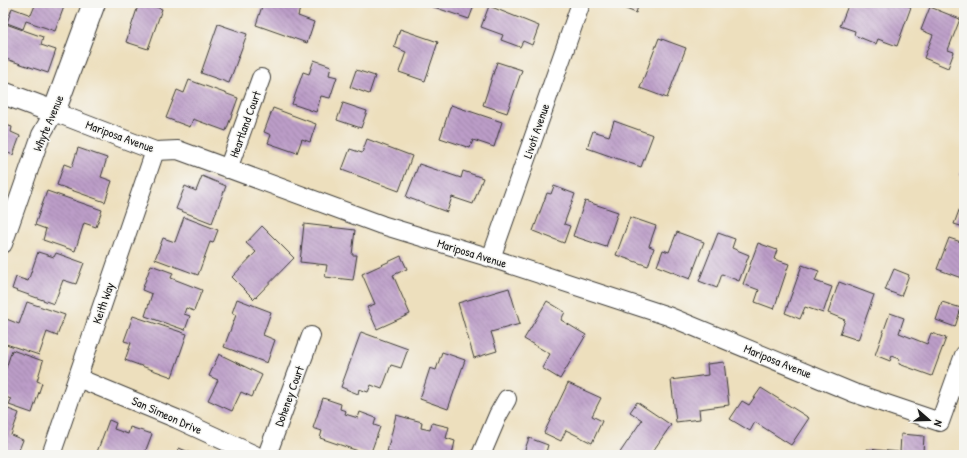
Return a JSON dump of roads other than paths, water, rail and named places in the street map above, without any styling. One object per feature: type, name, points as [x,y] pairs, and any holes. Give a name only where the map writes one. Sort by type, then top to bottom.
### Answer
[{"type":"street","name":"Whyte Avenue","points":[[3,244],[41,135],[54,112],[94,3]]},
{"type":"street","name":"Livoti Avenue","points":[[491,258],[579,4]]},
{"type":"street","name":"Heartland Court","points":[[228,169],[261,78]]},
{"type":"street","name":"Mariposa Avenue","points":[[3,93],[155,151],[178,150],[382,225],[491,258],[668,316],[854,392],[940,422],[964,355]]},
{"type":"street","name":"Keith Way","points":[[51,455],[155,151]]},
{"type":"street","name":"Doheney Court","points":[[267,455],[311,336]]},
{"type":"street","name":"San Simeon Drive","points":[[78,378],[177,419],[255,455]]},
{"type":"street","points":[[481,455],[498,415],[507,399]]}]
